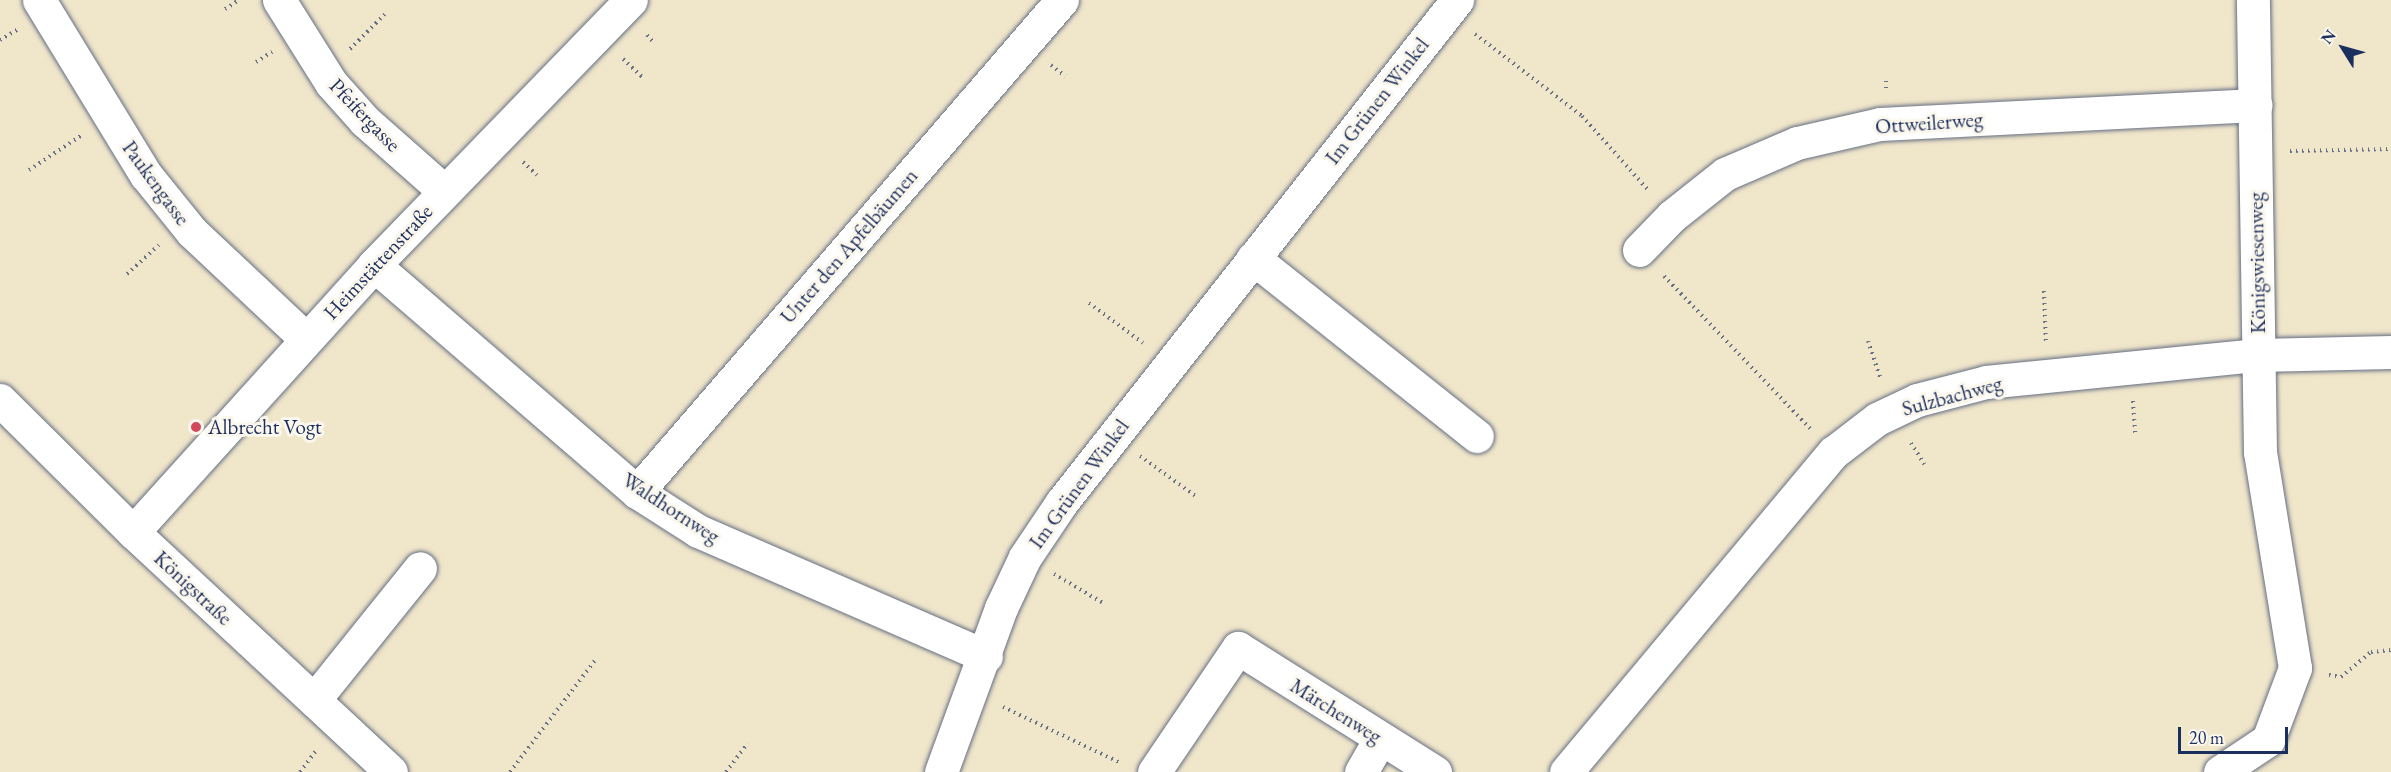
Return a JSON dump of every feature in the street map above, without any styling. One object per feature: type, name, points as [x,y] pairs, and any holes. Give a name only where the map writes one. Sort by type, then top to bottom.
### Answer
[{"type":"street","name":"Paukengasse","points":[[39,0],[146,175],[184,222],[306,339]]},
{"type":"street","name":"Pfeifergasse","points":[[279,0],[326,73],[365,121],[444,191]]},
{"type":"street","name":"Unter den Apfelbäumen","points":[[637,492],[1062,0]]},
{"type":"street","name":"Königswiesenweg","points":[[2253,0],[2260,452],[2295,668]]},
{"type":"street","name":"Heimstättenstraße","points":[[133,532],[306,339],[614,6]]},
{"type":"street","name":"Im Grünen Winkel","points":[[941,772],[986,656],[1001,609],[1025,557],[1062,502],[1113,436],[1452,6]]},
{"type":"street","name":"Ottweilerweg","points":[[1639,250],[1672,216],[1725,174],[1797,143],[1880,124],[2256,105]]},
{"type":"street","points":[[1253,258],[1477,436]]},
{"type":"street","name":"Waldhornweg","points":[[374,265],[637,492],[708,536],[986,656]]},
{"type":"street","name":"Sulzbachweg","points":[[1566,772],[1834,452],[1877,419],[1917,400],[1986,382],[2258,355],[2391,352]]},
{"type":"street","name":"Königstraße","points":[[0,400],[133,532],[391,772]]},
{"type":"street","points":[[314,700],[420,568]]},
{"type":"street","name":"Märchenweg","points":[[1142,770],[1238,648],[1380,740],[1435,772]]},
{"type":"street","points":[[2220,772],[2268,740],[2295,668]]},
{"type":"street","points":[[1361,772],[1380,740]]},
{"type":"path","points":[[225,9],[239,0]]},
{"type":"path","points":[[1452,6],[1582,116],[1672,216]]},
{"type":"path","points":[[326,73],[385,14]]},
{"type":"path","points":[[29,170],[110,117]]},
{"type":"path","points":[[2256,152],[2391,149]]},
{"type":"path","points":[[127,274],[184,222]]},
{"type":"path","points":[[1639,250],[1834,452]]},
{"type":"path","points":[[2044,291],[2047,376]]},
{"type":"path","points":[[1089,303],[1170,363]]},
{"type":"path","points":[[1113,436],[1197,497]]},
{"type":"path","points":[[1025,557],[1103,603]]},
{"type":"path","points":[[2295,668],[2341,677],[2371,652],[2391,650]]},
{"type":"path","points":[[510,772],[596,659]]},
{"type":"path","points":[[972,693],[1142,770]]},
{"type":"path","points":[[726,772],[748,743]]},
{"type":"place","name":"Albrecht Vogt","points":[[196,427]]}]
